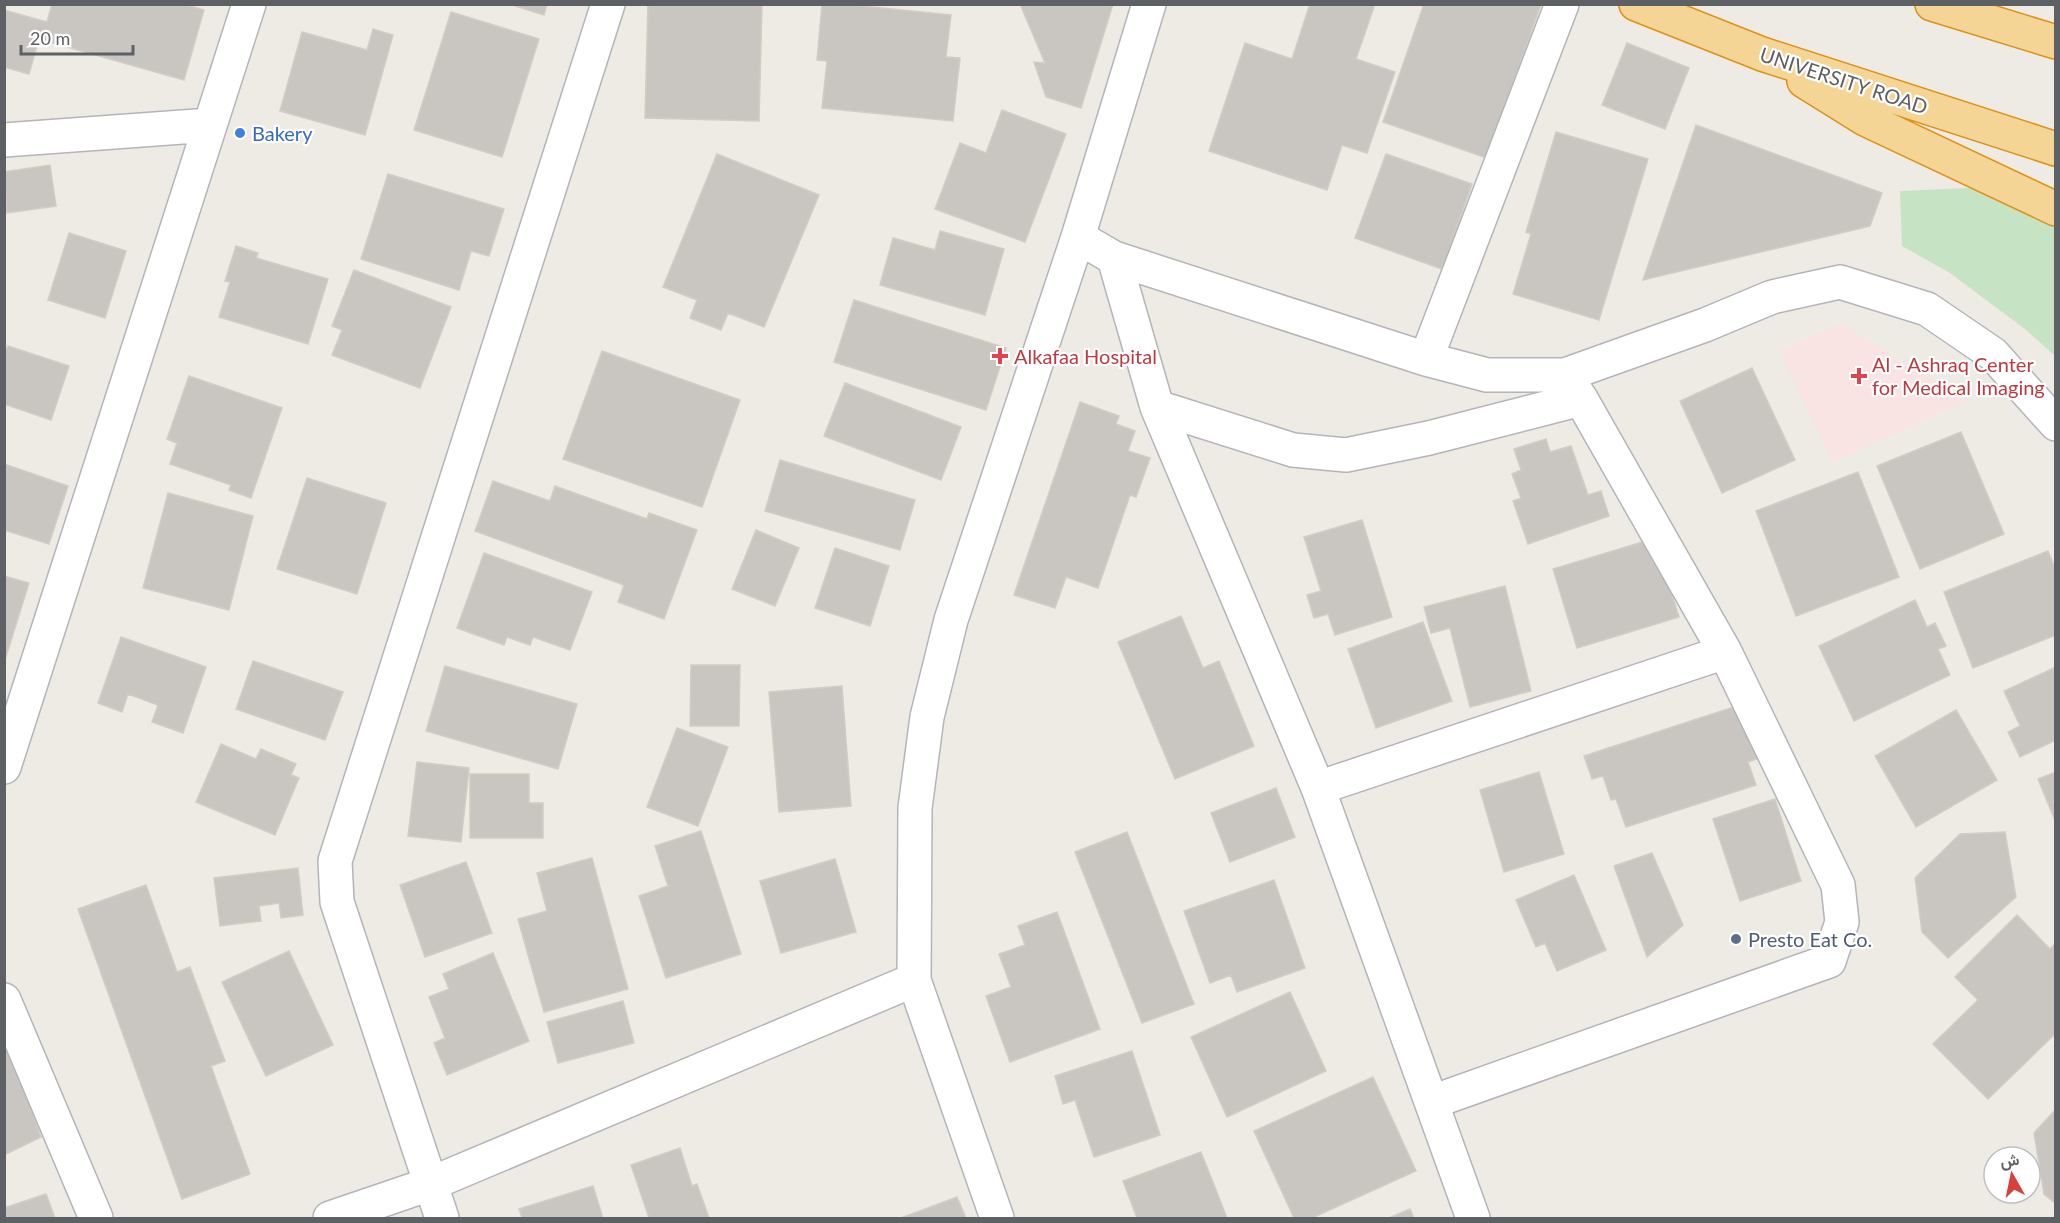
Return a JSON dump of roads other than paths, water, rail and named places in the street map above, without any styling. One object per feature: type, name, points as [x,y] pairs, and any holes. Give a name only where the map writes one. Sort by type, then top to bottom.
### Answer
[{"type":"highway","name":"UNIVERSITY ROAD","points":[[1636,4],[1762,54],[2055,149]]},
{"type":"highway","points":[[1932,4],[2055,42]]},
{"type":"highway","points":[[1762,54],[1865,118],[2055,209]]},
{"type":"street","points":[[4,766],[249,4]]},
{"type":"street","points":[[442,1218],[338,902],[335,861],[608,4]]},
{"type":"street","points":[[998,1218],[914,980],[915,808],[927,717],[951,621],[1078,237],[1149,4]]},
{"type":"street","points":[[1426,359],[1562,4]]},
{"type":"street","points":[[4,140],[210,125]]},
{"type":"street","points":[[1078,237],[1114,258],[1426,359],[1487,375],[1573,387]]},
{"type":"street","points":[[1114,258],[1157,406],[1318,788],[1473,1218]]},
{"type":"street","points":[[1157,406],[1293,450],[1346,455],[1429,438],[1573,387],[1705,325],[1772,297],[1840,282],[1927,309],[1993,354],[2055,424]]},
{"type":"street","points":[[1432,1102],[1829,961],[1842,922],[1838,885],[1725,652],[1573,387]]},
{"type":"street","points":[[1318,788],[1725,652]]},
{"type":"street","points":[[330,1218],[430,1184],[914,980]]},
{"type":"street","points":[[4,1000],[96,1218]]},
{"type":"place","name":"Bakery","points":[[240,133]]},
{"type":"place","name":"Alkafaa Hospital","points":[[1000,356]]},
{"type":"place","name":"Al - Ashraq Center for Medical Imaging","points":[[1859,376]]},
{"type":"place","name":"Presto Eat Co.","points":[[1736,939]]}]
